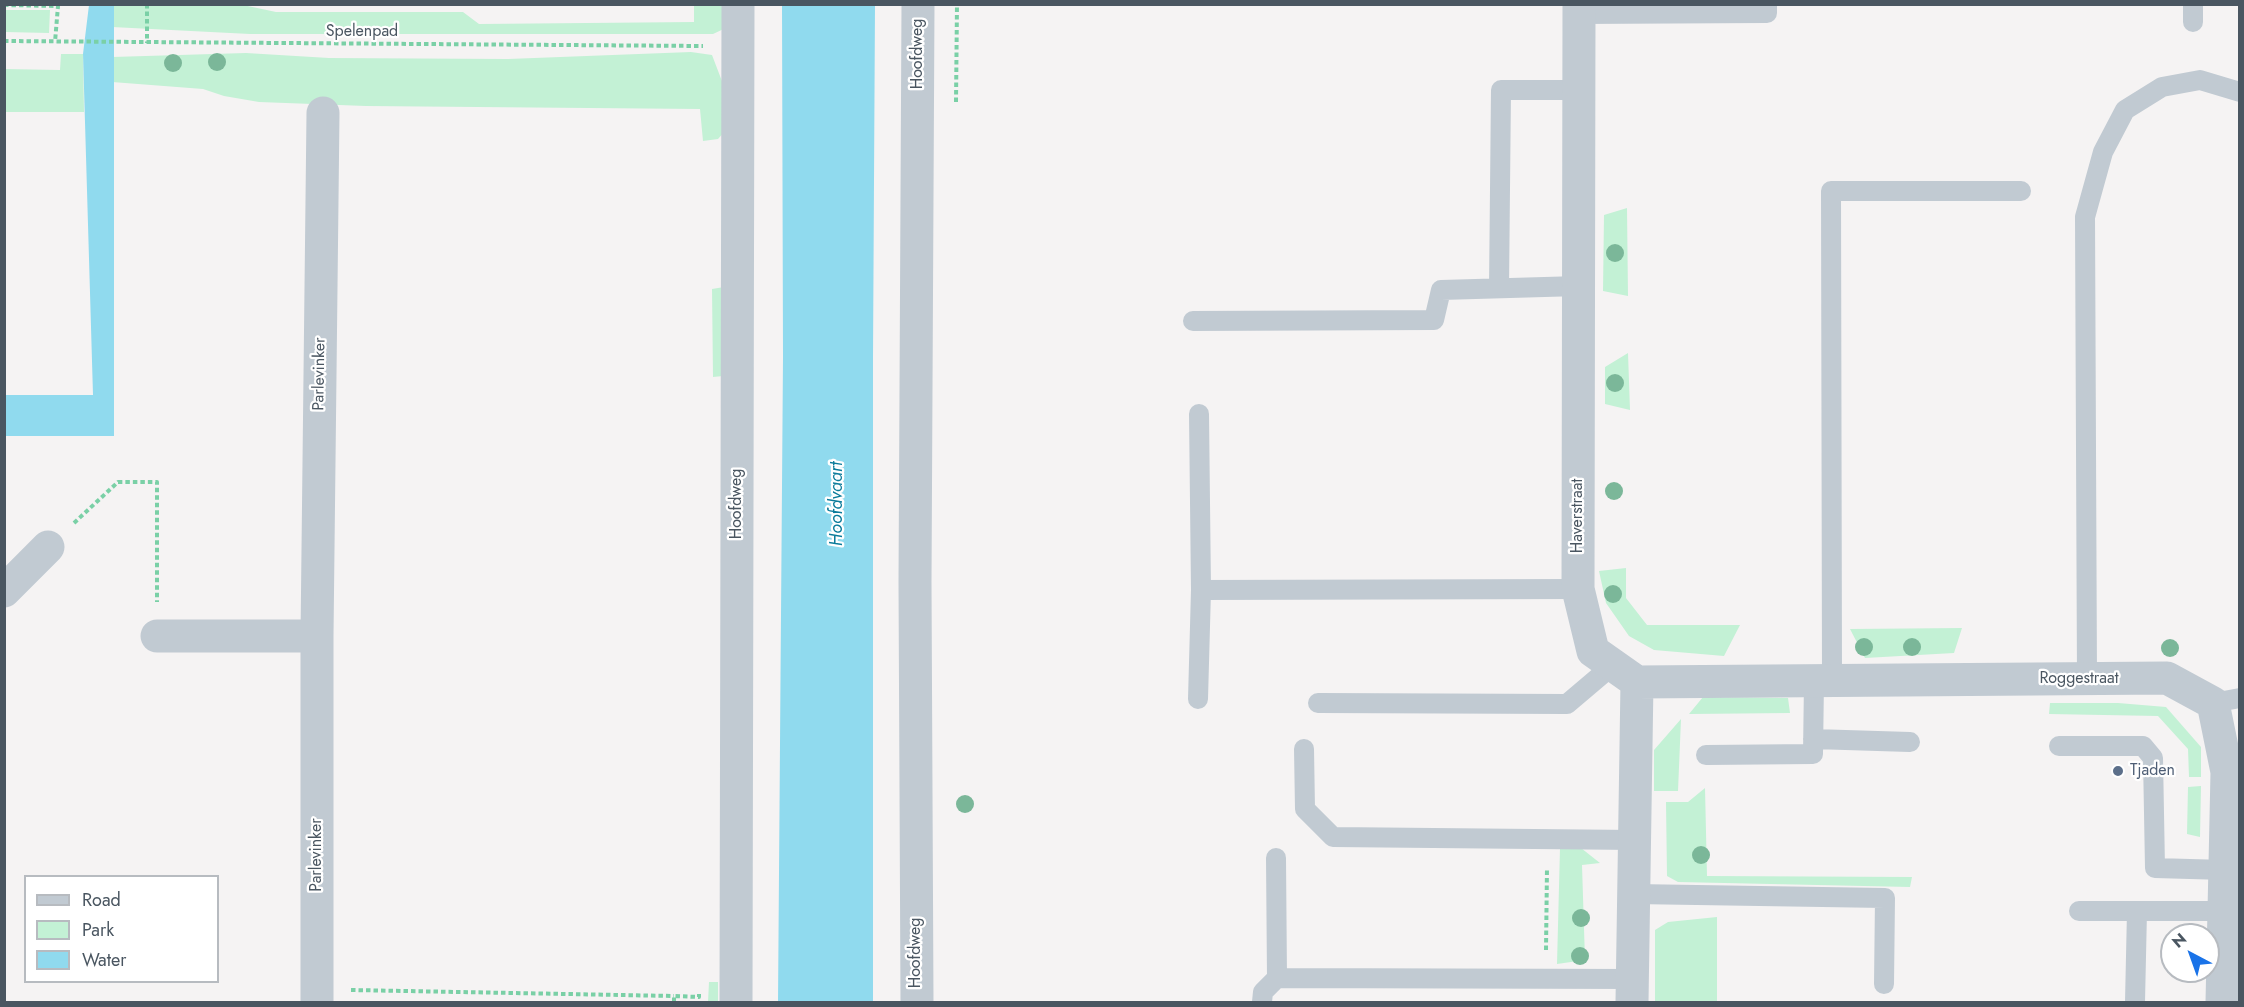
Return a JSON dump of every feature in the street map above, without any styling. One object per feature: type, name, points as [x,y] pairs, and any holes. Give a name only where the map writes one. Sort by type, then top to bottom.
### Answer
[{"type":"street","name":"Hoofdweg","points":[[736,1002],[738,4]]},
{"type":"street","name":"Hoofdweg","points":[[917,1002],[915,570],[918,4]]},
{"type":"street","name":"Haverstraat","points":[[1579,9],[1578,589],[1593,651],[1625,674]]},
{"type":"street","name":"Parlevinker","points":[[317,996],[317,636],[323,113]]},
{"type":"street","points":[[4,591],[48,547]]},
{"type":"street","points":[[157,636],[317,636]]},
{"type":"street","name":"Roggestraat","points":[[1625,674],[1823,681],[2167,678],[2226,700],[2226,772],[2233,823],[2224,870],[2222,1002]]},
{"type":"street","points":[[1625,674],[1635,840],[1633,991]]},
{"type":"lane","points":[[1579,9],[1767,13],[1767,4]]},
{"type":"lane","points":[[2087,679],[2085,217],[2103,152],[2125,110],[2162,87],[2200,80],[2240,92]]},
{"type":"lane","points":[[1499,288],[1501,90],[1580,90]]},
{"type":"lane","points":[[1706,755],[1813,754],[1813,739],[1823,681],[1831,191],[2021,191]]},
{"type":"lane","points":[[1192,321],[1434,321],[1441,290],[1579,286]]},
{"type":"lane","points":[[1198,699],[1201,590],[1199,414]]},
{"type":"lane","points":[[1201,590],[1578,589]]},
{"type":"lane","points":[[1318,703],[1567,704],[1625,674]]},
{"type":"lane","points":[[1813,739],[1910,742]]},
{"type":"lane","points":[[2059,746],[2143,746],[2153,758],[2155,868],[2224,870]]},
{"type":"lane","points":[[1304,749],[1305,809],[1333,837],[1635,840]]},
{"type":"lane","points":[[1276,858],[1277,978]]},
{"type":"lane","points":[[1634,894],[1886,898],[1884,984]]},
{"type":"lane","points":[[2079,911],[2224,911]]},
{"type":"lane","points":[[2135,1002],[2137,911]]},
{"type":"lane","points":[[1262,1002],[1263,992],[1277,978],[1546,977],[1633,991]]},
{"type":"path","points":[[147,4],[147,43]]},
{"type":"path","points":[[4,5],[58,6],[55,42]]},
{"type":"path","name":"Spelenpad","points":[[4,41],[707,46]]},
{"type":"path","points":[[48,547],[118,482],[157,482],[157,636]]},
{"type":"path","points":[[1546,977],[1548,840]]},
{"type":"path","points":[[317,996],[674,996]]},
{"type":"green space","points":[[114,4],[243,5],[276,12],[463,12],[479,24],[694,22],[694,5],[729,4],[730,26],[713,34],[250,34],[112,27]]},
{"type":"green space","points":[[5,10],[50,10],[49,33],[5,32]]},
{"type":"green space","points":[[691,52],[712,55],[728,97],[725,131],[718,139],[703,141],[700,109],[366,106],[259,102],[224,96],[203,89],[112,82],[112,57],[246,53],[329,58],[508,59]]},
{"type":"green space","points":[[61,54],[83,54],[84,112],[5,112],[5,69],[60,70]]},
{"type":"green space","points":[[1627,208],[1628,296],[1603,291],[1604,215]]},
{"type":"green space","points":[[724,287],[723,376],[713,377],[712,289]]},
{"type":"green space","points":[[1628,353],[1630,410],[1605,404],[1605,367]]},
{"type":"green space","points":[[1626,568],[1626,598],[1647,625],[1740,625],[1724,656],[1654,650],[1629,636],[1606,603],[1599,571]]},
{"type":"green space","points":[[1962,628],[1954,653],[1865,658],[1850,629]]},
{"type":"green space","points":[[1703,697],[1788,698],[1790,713],[1689,714]]},
{"type":"green space","points":[[2050,703],[2118,703],[2166,707],[2201,747],[2201,777],[2189,777],[2188,749],[2158,716],[2049,714]]},
{"type":"green space","points":[[1681,719],[1678,791],[1654,791],[1654,750]]},
{"type":"green space","points":[[2201,786],[2200,837],[2187,834],[2188,787]]},
{"type":"green space","points":[[1705,788],[1707,876],[1912,877],[1910,887],[1678,882],[1667,876],[1666,802],[1688,802]]},
{"type":"green space","points":[[1560,848],[1581,848],[1600,863],[1582,865],[1585,960],[1557,964]]},
{"type":"green space","points":[[1717,917],[1717,1002],[1655,1002],[1655,930],[1668,922]]},
{"type":"green space","points":[[709,982],[718,982],[718,1002],[708,1002]]},
{"type":"water","points":[[89,5],[114,5],[114,436],[5,436],[5,395],[93,395],[83,54]]},
{"type":"water","name":"Hoofdvaart","points":[[782,5],[875,5],[873,1002],[778,1002],[783,357]]},
{"type":"place","name":"Tjaden","points":[[2118,771]]}]
